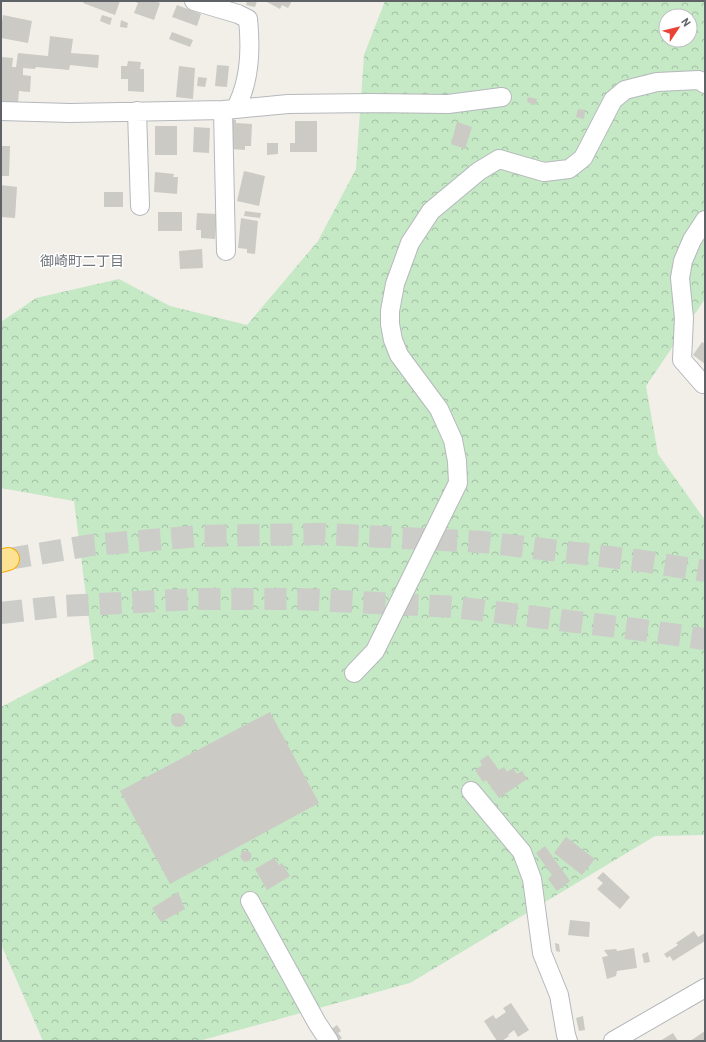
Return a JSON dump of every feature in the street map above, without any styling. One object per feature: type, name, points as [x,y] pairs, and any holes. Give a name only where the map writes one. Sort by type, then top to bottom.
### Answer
[{"type":"street","points":[[194,1],[238,14],[248,19],[250,38],[248,66],[242,96],[229,109],[226,251]]},
{"type":"street","points":[[354,673],[375,651],[458,483],[454,440],[439,409],[399,356],[393,340],[390,324],[390,311],[395,284],[410,243],[431,211],[479,171],[499,159],[544,172],[569,169],[583,158],[613,100],[625,90],[657,82],[699,80],[705,84]]},
{"type":"street","points":[[1,111],[70,114],[229,109],[288,104],[448,104],[502,98]]},
{"type":"street","points":[[137,111],[140,206]]},
{"type":"street","points":[[705,220],[692,240],[683,261],[680,278],[684,318],[682,360],[703,384],[705,384]]},
{"type":"street","points":[[471,791],[522,852],[532,879],[542,953],[559,995],[564,1029],[568,1041]]},
{"type":"street","points":[[250,901],[317,1023],[329,1041]]},
{"type":"street","points":[[612,1041],[703,994]]},
{"type":"green space","points":[[385,1],[705,1],[705,299],[646,386],[658,454],[705,520],[705,835],[655,836],[410,983],[199,1041],[43,1041],[1,944],[1,707],[94,659],[74,501],[1,488],[1,322],[36,298],[119,279],[170,306],[247,325],[318,241],[356,169],[364,55]]},
{"type":"building","points":[[84,1],[120,1],[115,15],[83,3]]},
{"type":"building","points":[[133,1],[155,1],[160,3],[154,20],[134,13],[138,3]]},
{"type":"building","points":[[247,1],[257,1],[255,7],[246,5]]},
{"type":"building","points":[[267,1],[292,1],[288,8],[282,5],[280,9]]},
{"type":"building","points":[[177,5],[201,14],[197,26],[172,17]]},
{"type":"building","points":[[3,15],[32,21],[28,43],[1,38]]},
{"type":"building","points":[[102,15],[112,18],[110,25],[100,21]]},
{"type":"building","points":[[121,20],[128,23],[127,28],[120,27]]},
{"type":"building","points":[[172,32],[193,40],[190,47],[169,39]]},
{"type":"building","points":[[50,36],[73,39],[71,53],[99,55],[98,68],[70,65],[69,70],[36,67],[35,69],[23,68],[23,75],[31,76],[30,92],[19,91],[18,103],[1,102],[1,57],[13,58],[12,67],[16,67],[18,53],[48,56]]},
{"type":"building","points":[[128,61],[141,62],[140,69],[144,69],[144,92],[128,91],[128,79],[121,79],[121,66],[127,66]]},
{"type":"building","points":[[217,65],[229,66],[227,87],[215,86]]},
{"type":"building","points":[[179,66],[195,68],[193,99],[176,97]]},
{"type":"building","points":[[198,77],[207,78],[205,87],[197,86]]},
{"type":"building","points":[[528,97],[537,99],[535,105],[527,102]]},
{"type":"building","points":[[578,109],[585,110],[584,119],[576,117]]},
{"type":"building","points":[[230,119],[236,120],[236,123],[252,124],[251,146],[245,146],[245,150],[231,149]]},
{"type":"building","points":[[295,121],[317,121],[317,152],[290,152],[290,143],[295,143]]},
{"type":"building","points":[[457,122],[472,127],[465,149],[451,144]]},
{"type":"building","points":[[155,126],[177,126],[177,155],[155,155]]},
{"type":"building","points":[[194,127],[210,128],[209,153],[193,152]]},
{"type":"building","points":[[267,143],[278,143],[278,154],[267,155]]},
{"type":"building","points":[[1,146],[10,146],[9,176],[1,176]]},
{"type":"building","points":[[244,171],[265,176],[259,206],[237,201]]},
{"type":"building","points":[[155,172],[174,174],[173,177],[178,177],[177,194],[154,192]]},
{"type":"building","points":[[1,185],[17,187],[15,218],[1,217]]},
{"type":"building","points":[[104,192],[123,192],[123,207],[104,207]]},
{"type":"building","points":[[245,211],[261,213],[260,218],[244,216]]},
{"type":"building","points":[[158,212],[182,212],[182,231],[158,231]]},
{"type":"building","points":[[197,213],[217,214],[215,239],[201,238],[201,230],[196,230]]},
{"type":"building","points":[[241,218],[258,221],[255,254],[247,253],[247,249],[238,248]]},
{"type":"building","points":[[202,249],[203,268],[180,269],[179,251]]},
{"type":"building","points":[[702,342],[705,344],[705,364],[693,355]]},
{"type":"building","points":[[270,712],[319,803],[170,884],[120,791]]},
{"type":"building","points":[[175,713],[181,713],[185,717],[185,723],[181,727],[175,727],[171,723],[171,717]]},
{"type":"building","points":[[488,755],[499,770],[504,767],[507,772],[513,768],[517,774],[522,771],[527,779],[499,798],[486,780],[483,782],[475,770],[482,765],[480,761]]},
{"type":"building","points":[[566,837],[595,859],[582,875],[554,853]]},
{"type":"building","points":[[545,846],[570,881],[557,891],[548,879],[552,875],[536,853]]},
{"type":"building","points":[[244,851],[248,851],[250,852],[250,860],[244,861],[241,858],[241,854]]},
{"type":"building","points":[[274,858],[279,865],[282,863],[290,876],[267,890],[255,869]]},
{"type":"building","points":[[603,872],[630,897],[620,909],[597,889],[603,883],[597,878]]},
{"type":"building","points":[[178,892],[185,909],[161,922],[152,908]]},
{"type":"building","points":[[570,920],[590,922],[589,937],[568,935]]},
{"type":"building","points":[[694,931],[698,937],[705,933],[705,941],[673,961],[670,956],[667,958],[664,954],[678,945],[676,943]]},
{"type":"building","points":[[555,943],[559,944],[560,952],[556,951]]},
{"type":"building","points":[[634,948],[637,968],[617,971],[616,976],[607,979],[602,957],[608,956],[604,950],[616,949],[617,951]]},
{"type":"building","points":[[648,952],[650,962],[644,963],[642,954]]},
{"type":"building","points":[[511,1003],[529,1030],[518,1037],[514,1030],[502,1041],[497,1041],[484,1021],[493,1015],[496,1019],[506,1012],[503,1008]]},
{"type":"building","points":[[583,1016],[585,1030],[579,1031],[576,1018]]},
{"type":"building","points":[[337,1025],[341,1031],[338,1033],[342,1038],[336,1041],[329,1031]]},
{"type":"building","points":[[705,1031],[705,1041],[690,1041]]},
{"type":"building","points":[[673,1033],[678,1041],[660,1041]]},
{"type":"tunnel","points":[[8,559],[92,545],[200,536],[325,534],[483,542],[643,561],[705,571]]},
{"type":"tunnel","points":[[1,613],[63,606],[196,599],[298,599],[455,607],[705,639]]},
{"type":"district","name":"御崎町二丁目","points":[[82,261]]}]
